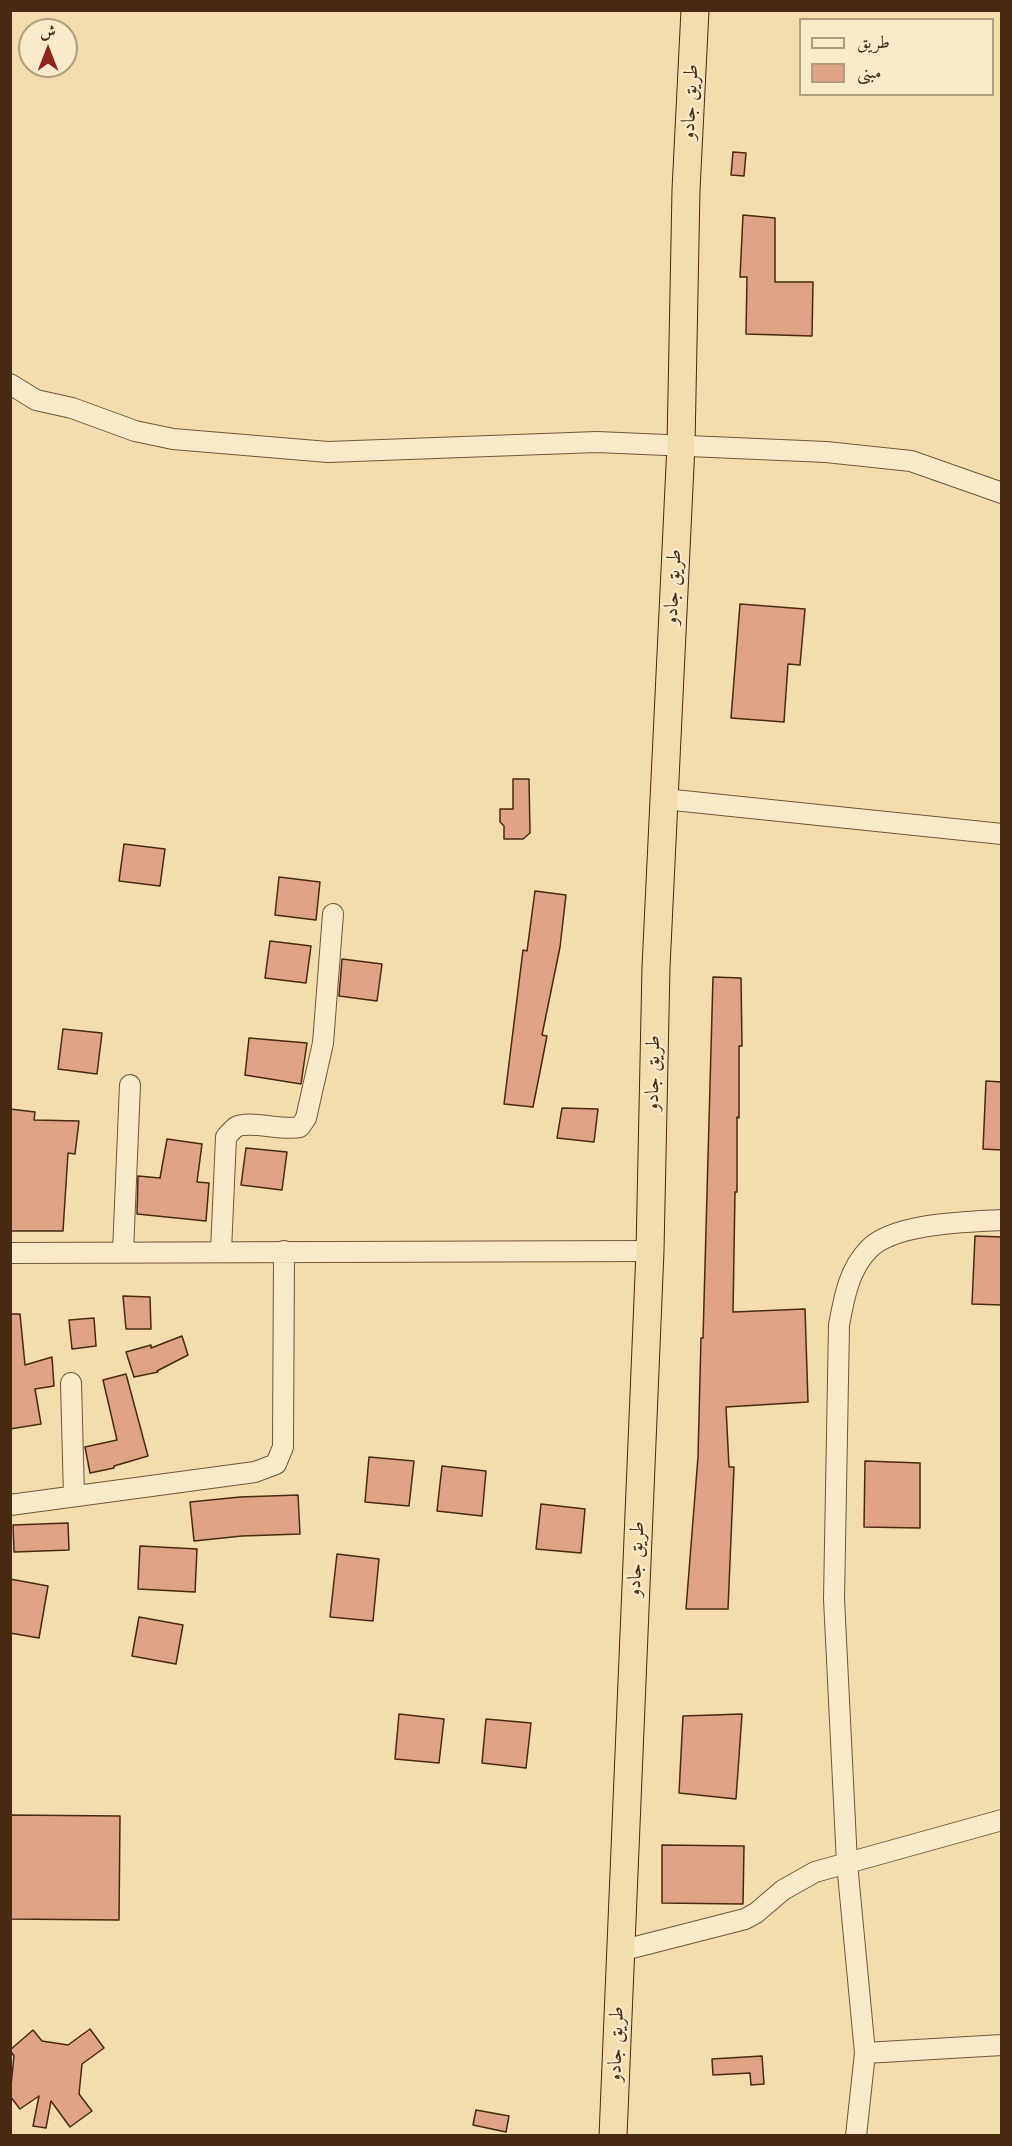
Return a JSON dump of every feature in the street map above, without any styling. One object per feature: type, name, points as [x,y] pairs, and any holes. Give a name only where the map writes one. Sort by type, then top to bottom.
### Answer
[{"type":"highway","name":"طريق جادو","points":[[613,2136],[650,1251],[656,967],[681,445],[686,190],[695,10]]},
{"type":"street","points":[[10,384],[36,400],[72,408],[135,431],[173,439],[328,452],[597,442],[825,452],[911,460],[1002,493]]},
{"type":"street","points":[[664,799],[1002,834]]},
{"type":"street","points":[[221,1251],[226,1137],[236,1127],[247,1125],[291,1129],[300,1127],[306,1118],[323,1043],[333,914]]},
{"type":"street","points":[[123,1252],[130,1085]]},
{"type":"street","points":[[856,2136],[865,2053],[847,1863],[834,1599],[839,1325],[851,1276],[870,1247],[901,1232],[946,1224],[1002,1220]]},
{"type":"street","points":[[10,1505],[255,1472],[276,1464],[283,1447],[284,1251]]},
{"type":"street","points":[[10,1253],[650,1251]]},
{"type":"street","points":[[72,1383],[74,1496]]},
{"type":"street","points":[[620,1951],[745,1919],[802,1878],[847,1863],[1002,1820]]},
{"type":"street","points":[[865,2053],[1002,2045]]},
{"type":"building","points":[[733,152],[746,153],[744,176],[731,175]]},
{"type":"building","points":[[743,215],[775,218],[775,282],[813,282],[812,336],[746,334],[747,277],[740,277]]},
{"type":"building","points":[[740,604],[805,609],[800,665],[788,664],[784,722],[731,718]]},
{"type":"building","points":[[513,779],[529,779],[530,833],[523,839],[504,839],[504,826],[500,822],[500,809],[513,809]]},
{"type":"building","points":[[124,844],[165,849],[160,886],[119,881]]},
{"type":"building","points":[[279,877],[320,882],[316,920],[275,915]]},
{"type":"building","points":[[535,891],[566,895],[560,947],[542,1035],[547,1036],[533,1107],[504,1104],[523,950],[527,951]]},
{"type":"building","points":[[270,941],[311,946],[306,983],[265,978]]},
{"type":"building","points":[[342,959],[382,964],[377,1001],[339,996]]},
{"type":"building","points":[[713,977],[741,978],[742,1046],[739,1046],[733,1312],[805,1309],[808,1402],[726,1407],[729,1467],[734,1467],[728,1609],[686,1609],[698,1457]]},
{"type":"building","points":[[63,1029],[102,1033],[97,1074],[58,1069]]},
{"type":"building","points":[[249,1038],[307,1043],[301,1084],[245,1075]]},
{"type":"building","points":[[986,1081],[1002,1082],[1002,1150],[983,1149]]},
{"type":"building","points":[[562,1108],[598,1109],[594,1142],[557,1138]]},
{"type":"building","points":[[10,1109],[35,1112],[34,1120],[79,1121],[75,1154],[68,1153],[63,1231],[10,1231]]},
{"type":"building","points":[[167,1139],[202,1144],[197,1182],[209,1183],[206,1221],[137,1214],[138,1176],[160,1178]]},
{"type":"building","points":[[246,1148],[287,1152],[282,1190],[241,1185]]},
{"type":"building","points":[[975,1236],[1002,1237],[1002,1305],[972,1304]]},
{"type":"building","points":[[123,1296],[150,1297],[151,1329],[126,1329]]},
{"type":"building","points":[[10,1314],[20,1314],[25,1365],[52,1357],[54,1386],[35,1389],[41,1424],[10,1429]]},
{"type":"building","points":[[94,1318],[96,1346],[72,1349],[69,1320]]},
{"type":"building","points":[[182,1336],[188,1355],[158,1372],[134,1377],[126,1352],[151,1345],[151,1348]]},
{"type":"building","points":[[126,1374],[148,1456],[114,1466],[114,1468],[90,1473],[85,1447],[117,1440],[103,1380]]},
{"type":"building","points":[[369,1457],[414,1461],[409,1506],[365,1502]]},
{"type":"building","points":[[865,1461],[920,1463],[920,1528],[864,1527]]},
{"type":"building","points":[[442,1466],[486,1471],[482,1516],[437,1511]]},
{"type":"building","points":[[298,1495],[300,1534],[242,1536],[194,1541],[190,1502]]},
{"type":"building","points":[[541,1504],[585,1509],[581,1553],[536,1549]]},
{"type":"building","points":[[68,1523],[69,1550],[14,1552],[13,1525]]},
{"type":"building","points":[[140,1546],[197,1549],[195,1592],[138,1589]]},
{"type":"building","points":[[337,1554],[379,1559],[373,1621],[330,1617]]},
{"type":"building","points":[[10,1579],[48,1586],[39,1638],[10,1633]]},
{"type":"building","points":[[139,1617],[183,1625],[176,1664],[132,1656]]},
{"type":"building","points":[[399,1714],[444,1719],[439,1763],[395,1759]]},
{"type":"building","points":[[742,1714],[736,1799],[679,1793],[683,1716]]},
{"type":"building","points":[[486,1719],[531,1723],[526,1768],[482,1763]]},
{"type":"building","points":[[10,1815],[120,1816],[119,1920],[10,1919]]},
{"type":"building","points":[[662,1845],[744,1846],[743,1904],[662,1903]]},
{"type":"building","points":[[90,2029],[104,2048],[82,2064],[79,2094],[92,2111],[70,2127],[51,2101],[46,2128],[33,2126],[39,2096],[20,2109],[10,2096],[14,2056],[10,2050],[33,2030],[42,2041],[68,2045]]},
{"type":"building","points":[[762,2056],[764,2084],[751,2085],[750,2073],[713,2075],[712,2059]]},
{"type":"building","points":[[476,2110],[509,2116],[506,2132],[473,2125]]}]
